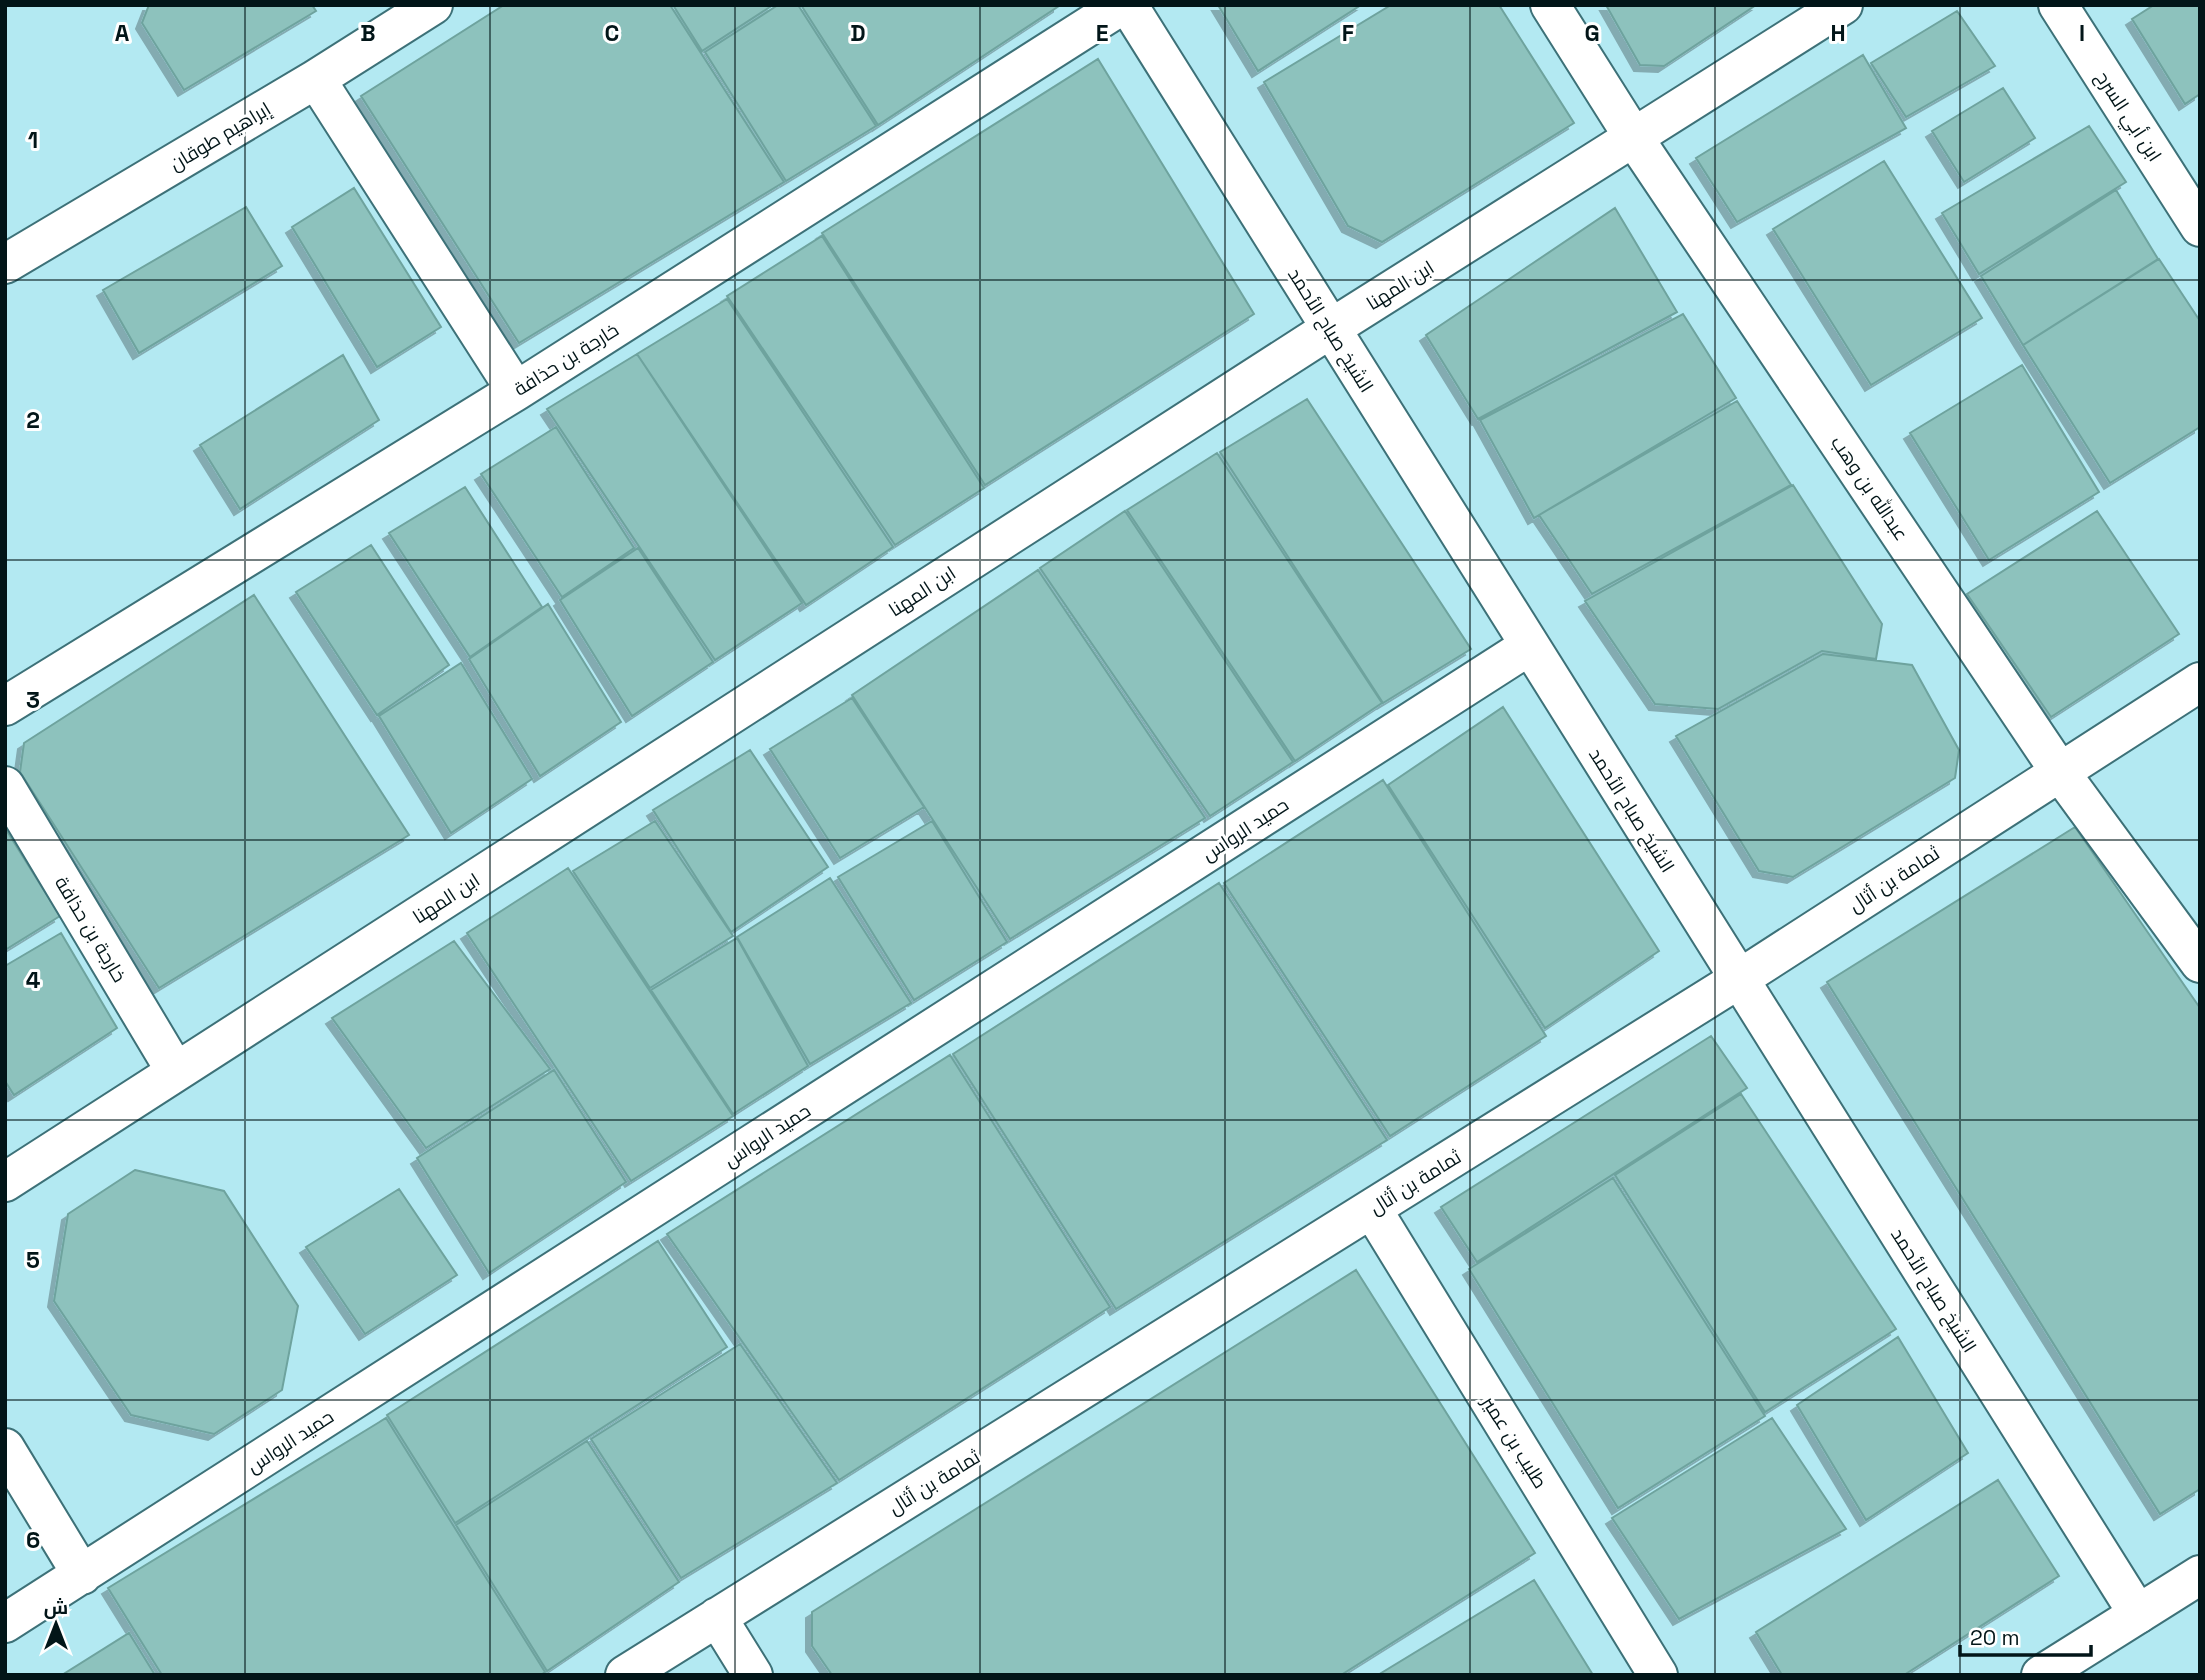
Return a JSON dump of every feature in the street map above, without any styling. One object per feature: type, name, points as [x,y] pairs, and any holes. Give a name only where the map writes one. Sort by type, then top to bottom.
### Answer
[{"type":"street","name":"إبراهيم طوقان","points":[[5,264],[316,79],[433,5]]},
{"type":"street","name":"خارجة بن حذافة","points":[[5,706],[516,391],[1122,5]]},
{"type":"street","name":"الشيخ صباح الأحمد","points":[[1128,5],[2138,1614]]},
{"type":"street","name":"عبدالله بن وهب","points":[[1550,5],[1634,138],[2060,772],[2200,963]]},
{"type":"street","name":"ابن المهنا","points":[[5,1182],[1330,329],[1843,5]]},
{"type":"street","name":"ابن أبي السرح","points":[[2058,5],[2200,227]]},
{"type":"street","points":[[316,79],[516,391]]},
{"type":"street","name":"حميد الرواس","points":[[5,1623],[1529,646]]},
{"type":"street","name":"ثمامة بن أثال","points":[[625,1675],[1739,979],[2200,682]]},
{"type":"street","name":"خارجة بن حذافة","points":[[5,786],[176,1072]]},
{"type":"street","name":"طليب بن عمير","points":[[1372,1209],[1658,1675]]},
{"type":"street","points":[[5,1448],[82,1575]]},
{"type":"street","points":[[2041,1675],[2200,1574]]},
{"type":"street","points":[[717,1617],[754,1675]]},
{"type":"building","points":[[149,5],[312,5],[316,11],[184,90],[142,23]]},
{"type":"building","points":[[504,5],[670,5],[784,182],[519,343],[361,96]]},
{"type":"building","points":[[673,5],[773,5],[702,51]]},
{"type":"building","points":[[778,5],[798,5],[876,126],[786,181],[705,52]]},
{"type":"building","points":[[801,5],[1059,5],[1059,6],[878,125]]},
{"type":"building","points":[[1218,5],[1361,5],[1258,71]]},
{"type":"building","points":[[1391,5],[1499,5],[1574,123],[1382,242],[1348,226],[1264,82]]},
{"type":"building","points":[[1606,5],[1756,5],[1664,66],[1640,65]]},
{"type":"building","points":[[2154,5],[2200,5],[2200,94],[2185,104],[2132,19]]},
{"type":"building","points":[[1957,11],[1995,66],[1906,117],[1871,63]]},
{"type":"building","points":[[1863,55],[1906,128],[1737,222],[1696,158]]},
{"type":"building","points":[[1098,59],[1254,314],[985,485],[822,233]]},
{"type":"building","points":[[2003,88],[2035,138],[1964,182],[1932,131]]},
{"type":"building","points":[[2089,126],[2126,182],[1979,274],[1942,213]]},
{"type":"building","points":[[1884,161],[1982,318],[1871,385],[1773,229]]},
{"type":"building","points":[[354,188],[441,327],[377,367],[292,227]]},
{"type":"building","points":[[2116,190],[2158,259],[2023,345],[1981,276]]},
{"type":"building","points":[[246,207],[282,266],[139,353],[103,290]]},
{"type":"building","points":[[1615,208],[1677,312],[1478,419],[1426,335]]},
{"type":"building","points":[[822,236],[984,488],[895,545],[727,296]]},
{"type":"building","points":[[2159,259],[2200,321],[2200,427],[2110,483],[2023,345]]},
{"type":"building","points":[[727,299],[893,547],[806,605],[637,354]]},
{"type":"building","points":[[1683,314],[1736,398],[1534,518],[1480,420]]},
{"type":"building","points":[[637,354],[802,603],[715,660],[547,409]]},
{"type":"building","points":[[343,355],[379,420],[240,509],[200,445]]},
{"type":"building","points":[[2022,365],[2099,492],[1989,560],[1910,433]]},
{"type":"building","points":[[1307,399],[1471,649],[1383,703],[1220,452]]},
{"type":"building","points":[[1737,401],[1791,485],[1592,594],[1539,515]]},
{"type":"building","points":[[556,427],[634,548],[562,597],[481,474]]},
{"type":"building","points":[[1217,453],[1382,703],[1295,761],[1127,510]]},
{"type":"building","points":[[1793,485],[1882,624],[1876,659],[1822,651],[1718,709],[1655,704],[1585,601]]},
{"type":"building","points":[[465,487],[542,607],[470,657],[389,533]]},
{"type":"building","points":[[1125,511],[1293,762],[1210,816],[1040,568]]},
{"type":"building","points":[[2097,511],[2179,634],[2051,717],[1967,594]]},
{"type":"building","points":[[371,545],[449,665],[377,715],[296,592]]},
{"type":"building","points":[[638,548],[713,662],[632,716],[560,600]]},
{"type":"building","points":[[1038,570],[1205,818],[1010,939],[852,695]]},
{"type":"building","points":[[254,595],[409,835],[159,988],[20,772],[24,743]]},
{"type":"building","points":[[548,604],[621,722],[540,776],[469,659]]},
{"type":"building","points":[[1823,654],[1912,665],[1959,750],[1955,778],[1793,877],[1759,871],[1676,736]]},
{"type":"building","points":[[461,663],[532,779],[451,833],[379,716]]},
{"type":"building","points":[[852,698],[924,807],[840,858],[770,749]]},
{"type":"building","points":[[1503,707],[1659,951],[1545,1028],[1388,785]]},
{"type":"building","points":[[750,750],[828,867],[731,932],[653,810]]},
{"type":"building","points":[[1383,780],[1546,1036],[1390,1136],[1224,883]]},
{"type":"building","points":[[655,821],[733,936],[650,988],[573,871]]},
{"type":"building","points":[[932,821],[1007,942],[914,1000],[838,877]]},
{"type":"building","points":[[2075,827],[2200,1008],[2200,1489],[2160,1514],[1827,982]]},
{"type":"building","points":[[5,828],[60,916],[5,950]]},
{"type":"building","points":[[568,868],[733,1116],[631,1181],[467,933]]},
{"type":"building","points":[[830,878],[911,1003],[810,1064],[737,937]]},
{"type":"building","points":[[1219,883],[1387,1140],[1116,1309],[953,1054]]},
{"type":"building","points":[[61,933],[117,1028],[14,1095],[5,1081],[5,966]]},
{"type":"building","points":[[737,938],[808,1066],[733,1114],[651,990]]},
{"type":"building","points":[[454,941],[550,1069],[426,1148],[332,1018]]},
{"type":"building","points":[[1711,1036],[1747,1088],[1477,1262],[1441,1207]]},
{"type":"building","points":[[950,1055],[1110,1307],[839,1480],[667,1234]]},
{"type":"building","points":[[554,1070],[626,1182],[489,1273],[417,1158]]},
{"type":"building","points":[[1741,1094],[1896,1329],[1765,1412],[1615,1175]]},
{"type":"building","points":[[135,1170],[224,1191],[298,1306],[282,1390],[214,1434],[131,1415],[54,1301],[68,1214]]},
{"type":"building","points":[[1613,1178],[1765,1416],[1618,1508],[1469,1269]]},
{"type":"building","points":[[399,1189],[457,1275],[365,1334],[306,1247]]},
{"type":"building","points":[[658,1241],[727,1347],[455,1523],[387,1415]]},
{"type":"building","points":[[1356,1270],[1535,1553],[1341,1675],[832,1675],[812,1646],[812,1612]]},
{"type":"building","points":[[1898,1337],[1968,1453],[1866,1520],[1797,1405]]},
{"type":"building","points":[[740,1344],[837,1483],[681,1578],[591,1439]]},
{"type":"building","points":[[386,1418],[545,1672],[541,1675],[162,1675],[108,1588]]},
{"type":"building","points":[[1772,1418],[1846,1529],[1679,1619],[1612,1518]]},
{"type":"building","points":[[587,1441],[679,1582],[547,1671],[456,1525]]},
{"type":"building","points":[[1998,1480],[2059,1576],[1904,1675],[1782,1675],[1756,1632]]},
{"type":"building","points":[[1534,1580],[1593,1675],[1378,1675]]},
{"type":"building","points":[[129,1633],[155,1675],[62,1675]]}]
